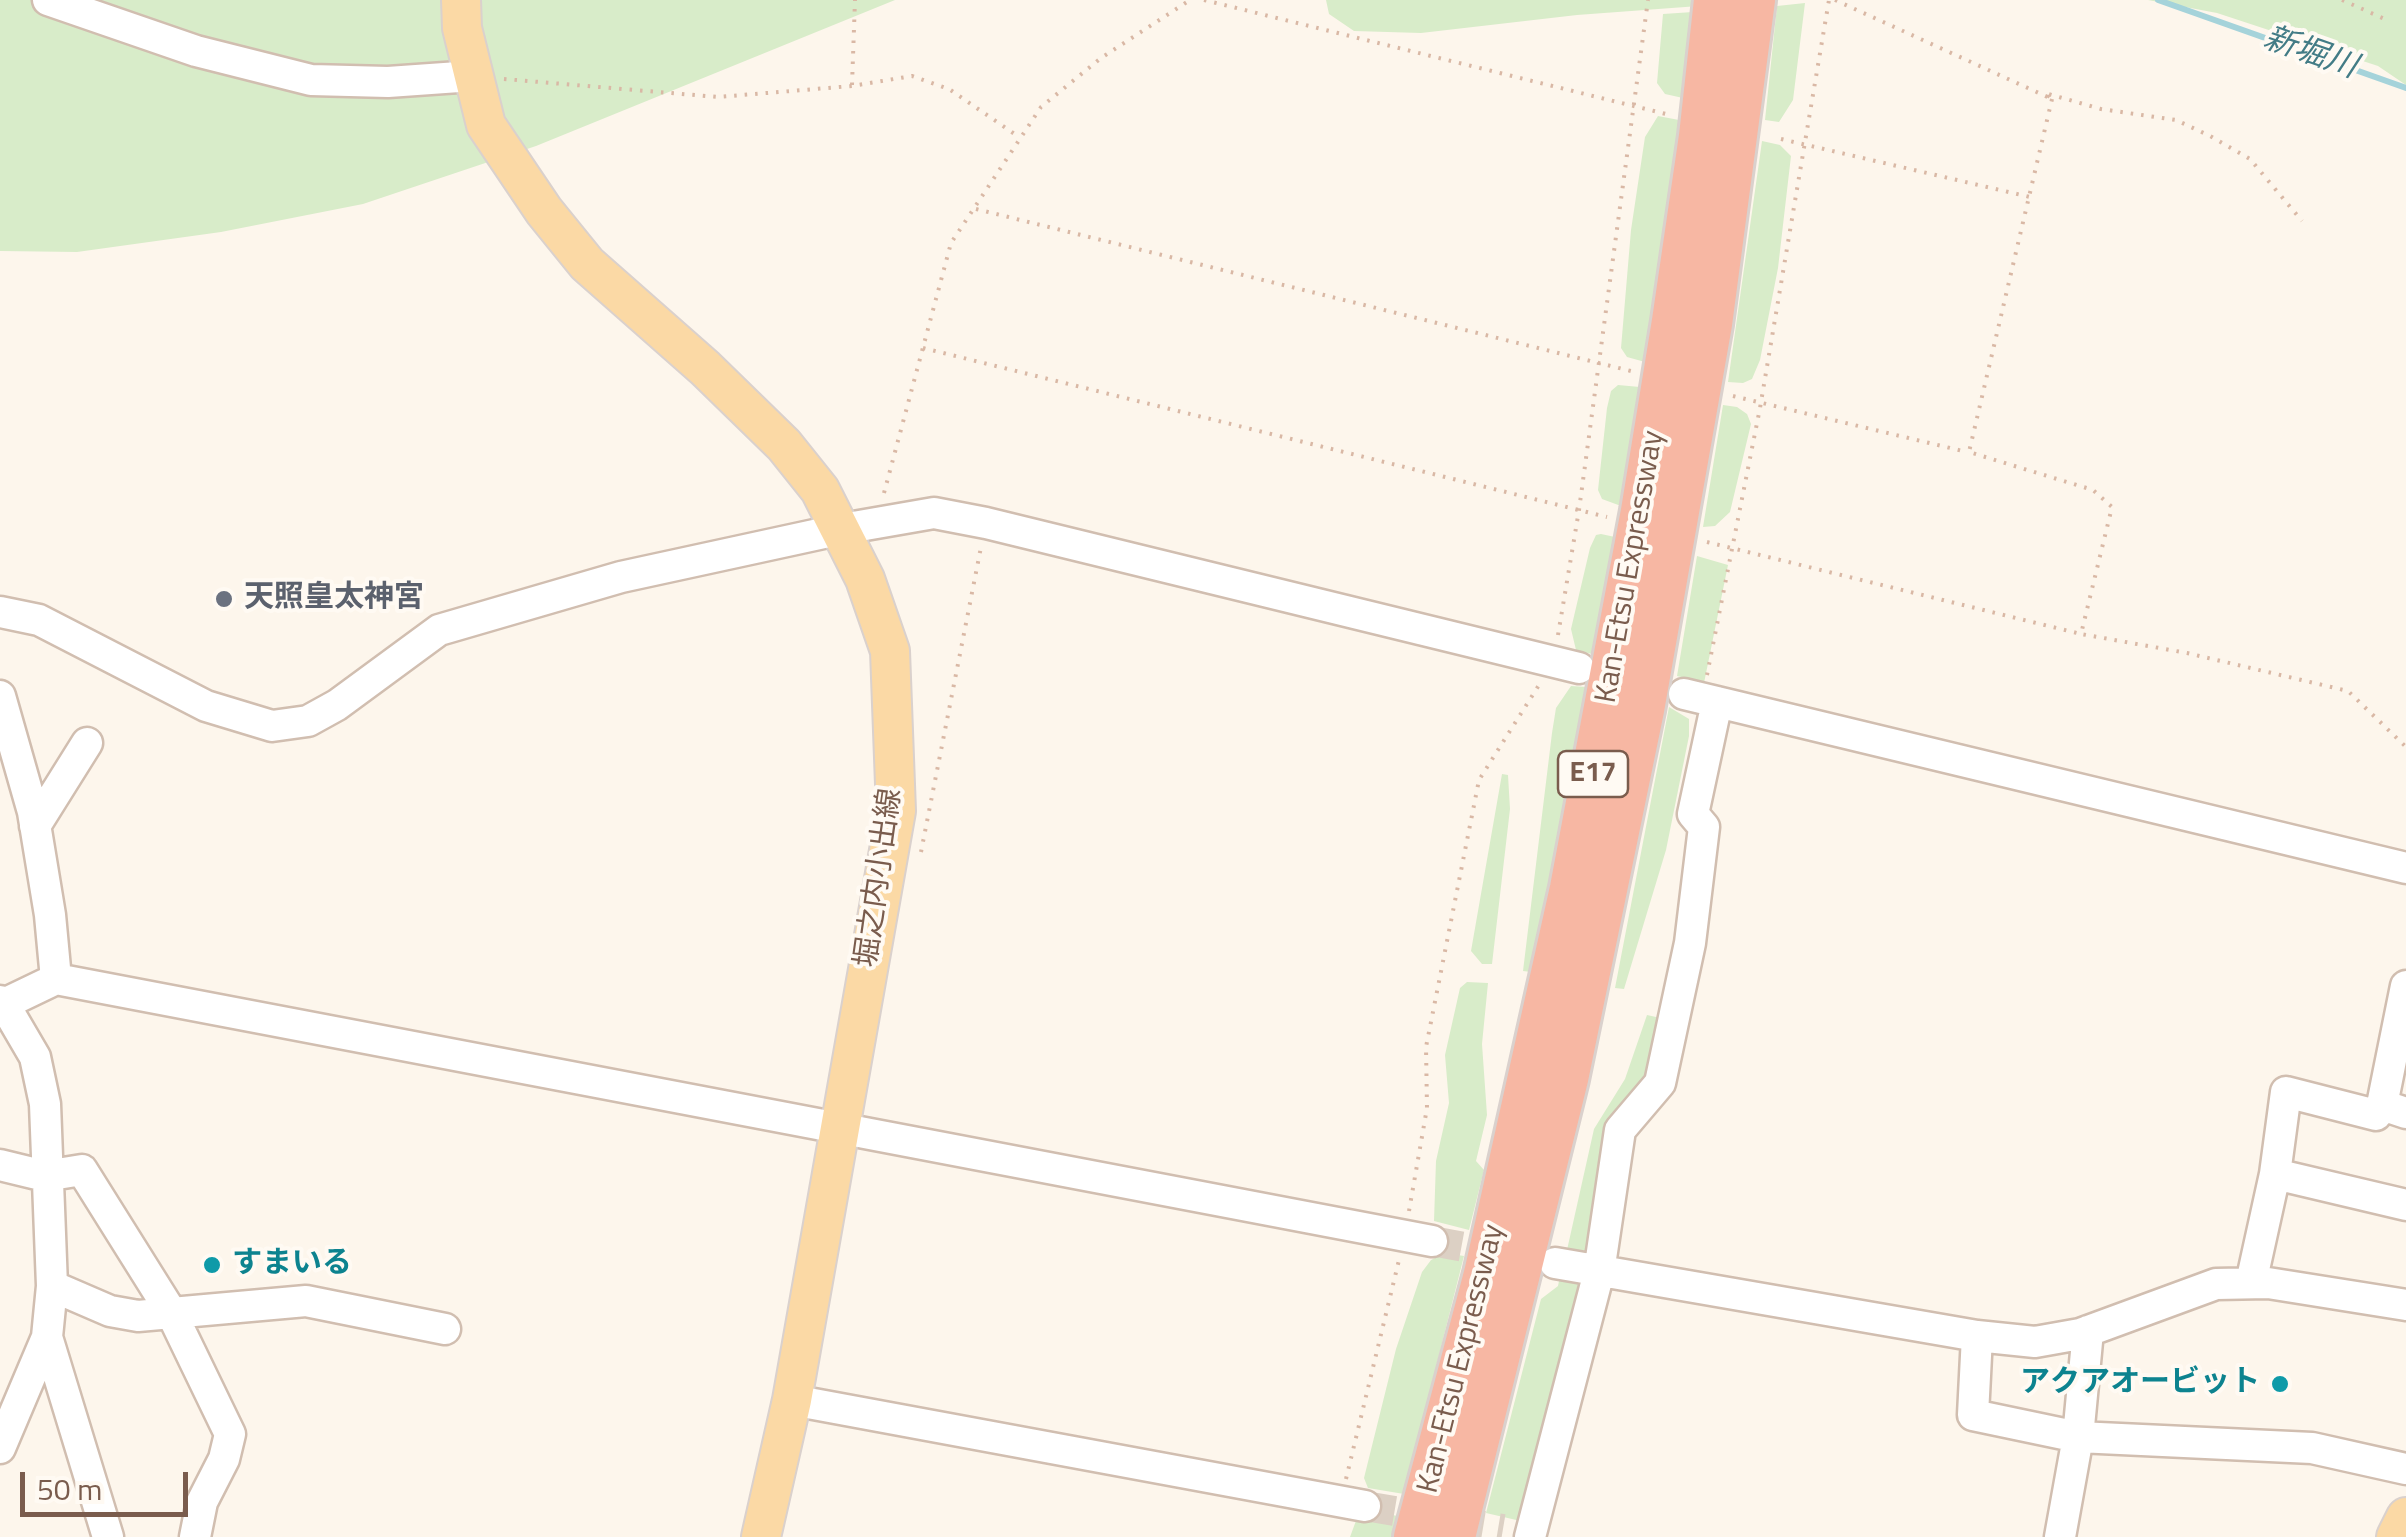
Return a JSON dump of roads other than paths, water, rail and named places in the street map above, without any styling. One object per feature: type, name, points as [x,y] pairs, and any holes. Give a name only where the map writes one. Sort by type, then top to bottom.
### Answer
[{"type":"highway","name":"Kan-Etsu Expressway","points":[[1415,1537],[1485,1274],[1571,888],[1673,322],[1715,0]]},
{"type":"highway","name":"Kan-Etsu Expressway","points":[[1454,1537],[1567,1079],[1643,710],[1711,324],[1754,0]]},
{"type":"main road","name":"堀之内小出線","points":[[461,0],[462,28],[486,125],[544,211],[586,264],[654,320],[784,445],[820,490],[860,526],[874,600],[890,650],[896,811],[792,1400],[761,1537]]},
{"type":"main road","points":[[2396,1537],[2406,1516]]},
{"type":"street","points":[[48,0],[196,51],[311,80],[388,82],[473,76]]},
{"type":"street","points":[[0,612],[39,620],[206,706],[272,726],[308,721],[337,706],[440,630],[621,577],[934,513],[1566,665]]},
{"type":"street","points":[[0,696],[35,826],[56,979]]},
{"type":"street","points":[[1521,1534],[1599,1272],[1620,1130],[1660,1083],[1686,960],[1704,827],[1693,814],[1701,698],[2406,868]]},
{"type":"street","points":[[35,826],[87,743]]},
{"type":"street","points":[[0,1448],[46,1336],[52,1286],[44,1104],[35,1057],[2,1005],[56,979],[1418,1239]]},
{"type":"street","points":[[2251,1283],[2276,1174],[2286,1092],[2376,1115],[2394,1109],[2406,986]]},
{"type":"street","points":[[0,1165],[45,1176],[82,1170],[170,1312],[230,1434],[224,1459],[202,1502],[195,1537]]},
{"type":"street","points":[[2276,1174],[2406,1205]]},
{"type":"street","points":[[1554,1263],[1978,1336],[2035,1342],[2088,1330],[2216,1284],[2251,1283],[2406,1305]]},
{"type":"street","points":[[52,1286],[110,1310],[138,1316],[306,1300],[445,1329]]},
{"type":"street","points":[[2060,1537],[2078,1438],[2088,1330]]},
{"type":"street","points":[[46,1336],[108,1537]]},
{"type":"street","points":[[1978,1336],[1973,1415],[2078,1438],[2312,1448],[2406,1469]]},
{"type":"street","points":[[792,1400],[1353,1503]]},
{"type":"waterway","name":"新堀川","points":[[2158,0],[2406,88]]},
{"type":"tunnel","points":[[1432,1241],[1508,1255]]},
{"type":"tunnel","points":[[1365,1506],[1503,1529]]},
{"type":"place","name":"天照皇太神宮","points":[[224,599]]},
{"type":"place","name":"すまいる","points":[[212,1265]]},
{"type":"place","name":"アクアオービット","points":[[2280,1384]]}]
